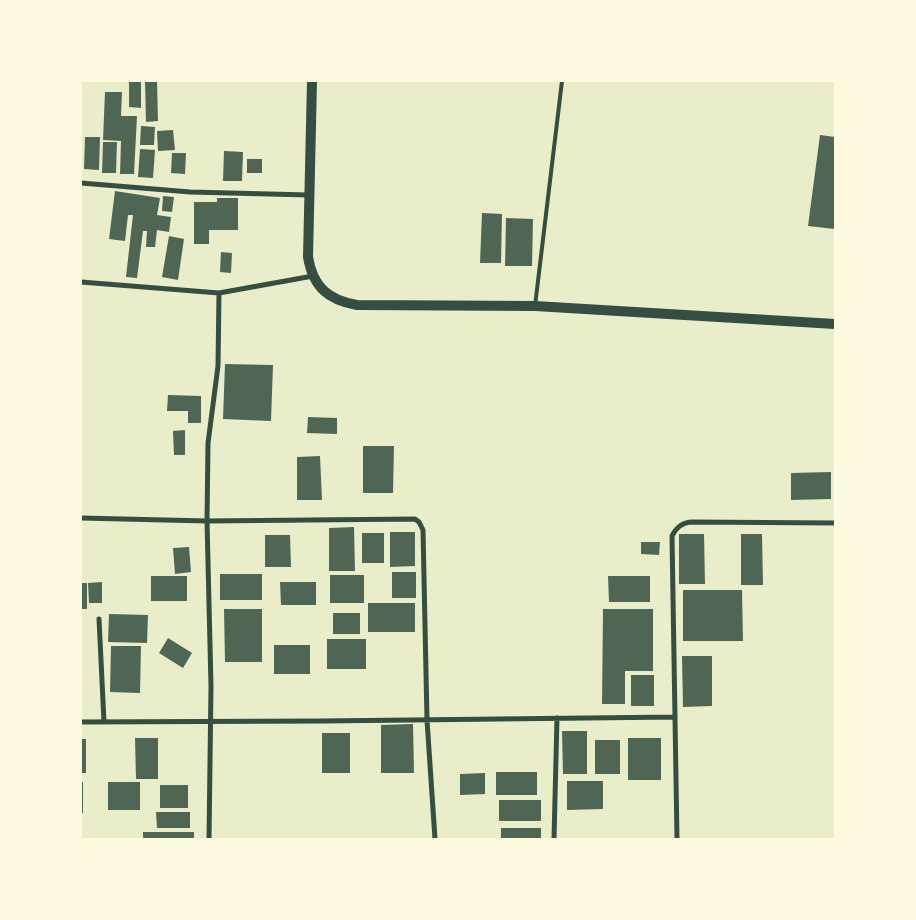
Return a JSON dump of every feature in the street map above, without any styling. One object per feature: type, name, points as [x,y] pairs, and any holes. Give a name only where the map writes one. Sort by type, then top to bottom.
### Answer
[{"type":"main road","points":[[312,81],[308,257],[313,276],[319,286],[328,295],[337,300],[357,305],[535,306],[835,324]]},
{"type":"street","points":[[81,183],[190,192],[309,194]]},
{"type":"street","points":[[81,282],[219,292],[313,276]]},
{"type":"street","points":[[210,839],[211,722],[207,521],[208,443],[218,366],[219,292]]},
{"type":"street","points":[[81,518],[207,521],[415,519],[420,522],[423,530],[427,720],[435,839]]},
{"type":"street","points":[[677,839],[671,542],[675,529],[691,522],[835,523]]},
{"type":"street","points":[[99,619],[104,722]]},
{"type":"street","points":[[81,722],[675,717]]},
{"type":"street","points":[[554,839],[557,718]]},
{"type":"lane","points":[[535,306],[562,81]]},
{"type":"building","points":[[129,81],[141,81],[141,108],[129,107]]},
{"type":"building","points":[[145,81],[157,81],[158,121],[146,122]]},
{"type":"building","points":[[105,92],[122,92],[121,116],[137,116],[134,174],[120,174],[121,141],[103,140]]},
{"type":"building","points":[[141,126],[155,127],[154,145],[140,145]]},
{"type":"building","points":[[173,130],[175,150],[158,151],[157,131]]},
{"type":"building","points":[[820,135],[835,137],[835,229],[808,226]]},
{"type":"building","points":[[85,137],[100,137],[99,170],[84,169]]},
{"type":"building","points":[[103,142],[117,142],[116,173],[102,173]]},
{"type":"building","points":[[140,149],[155,150],[153,178],[138,177]]},
{"type":"building","points":[[224,151],[243,152],[242,181],[223,181]]},
{"type":"building","points":[[172,153],[186,153],[185,174],[171,173]]},
{"type":"building","points":[[247,159],[262,159],[262,173],[247,173]]},
{"type":"building","points":[[115,191],[160,198],[157,215],[171,217],[169,232],[157,230],[155,247],[146,247],[147,231],[143,231],[137,278],[126,277],[133,215],[128,215],[125,241],[109,239]]},
{"type":"building","points":[[163,196],[174,197],[172,212],[162,211]]},
{"type":"building","points":[[217,198],[238,198],[238,230],[209,230],[209,244],[194,244],[194,202],[217,202]]},
{"type":"building","points":[[482,213],[502,214],[501,263],[480,263]]},
{"type":"building","points":[[506,218],[533,219],[532,266],[505,266]]},
{"type":"building","points":[[169,236],[184,239],[178,280],[162,277]]},
{"type":"building","points":[[221,252],[232,253],[231,273],[220,272]]},
{"type":"building","points":[[225,364],[273,365],[271,421],[223,419]]},
{"type":"building","points":[[168,395],[201,396],[201,423],[188,423],[188,411],[167,411]]},
{"type":"building","points":[[308,417],[337,418],[337,434],[307,433]]},
{"type":"building","points":[[185,430],[185,455],[174,455],[173,431]]},
{"type":"building","points":[[363,446],[394,446],[393,493],[363,493]]},
{"type":"building","points":[[320,456],[322,500],[297,500],[297,457]]},
{"type":"building","points":[[831,472],[831,499],[791,500],[791,473]]},
{"type":"building","points":[[354,527],[355,571],[329,571],[329,528]]},
{"type":"building","points":[[390,532],[415,532],[415,566],[390,567]]},
{"type":"building","points":[[362,533],[384,533],[384,563],[362,563]]},
{"type":"building","points":[[679,534],[704,534],[705,584],[679,584]]},
{"type":"building","points":[[741,534],[762,534],[763,585],[741,585]]},
{"type":"building","points":[[265,535],[290,535],[291,567],[265,567]]},
{"type":"building","points":[[641,542],[660,542],[659,555],[641,554]]},
{"type":"building","points":[[189,547],[191,572],[175,574],[173,548]]},
{"type":"building","points":[[392,572],[416,572],[416,598],[392,598]]},
{"type":"building","points":[[220,574],[262,574],[262,600],[220,600]]},
{"type":"building","points":[[330,575],[364,575],[364,603],[330,603]]},
{"type":"building","points":[[151,576],[187,576],[187,601],[151,601]]},
{"type":"building","points":[[608,576],[650,576],[650,602],[609,602]]},
{"type":"building","points":[[102,582],[102,603],[89,603],[88,583]]},
{"type":"building","points":[[280,582],[316,582],[316,605],[281,605]]},
{"type":"building","points":[[81,583],[87,583],[87,609],[81,609]]},
{"type":"building","points":[[683,590],[742,590],[743,641],[683,641]]},
{"type":"building","points":[[368,603],[415,603],[415,632],[368,632]]},
{"type":"building","points":[[224,609],[262,609],[262,662],[225,662]]},
{"type":"building","points":[[603,609],[653,609],[653,671],[625,671],[625,704],[602,704]]},
{"type":"building","points":[[333,613],[360,613],[360,634],[333,634]]},
{"type":"building","points":[[109,614],[148,615],[147,643],[108,642]]},
{"type":"building","points":[[168,638],[192,653],[183,668],[159,653]]},
{"type":"building","points":[[327,639],[366,639],[366,669],[327,669]]},
{"type":"building","points":[[274,645],[310,645],[310,674],[274,674]]},
{"type":"building","points":[[111,646],[141,646],[140,693],[110,692]]},
{"type":"building","points":[[682,656],[712,656],[712,706],[683,707]]},
{"type":"building","points":[[631,675],[654,675],[654,706],[631,706]]},
{"type":"building","points":[[413,724],[414,773],[381,773],[381,725]]},
{"type":"building","points":[[562,731],[587,731],[587,774],[563,774]]},
{"type":"building","points":[[322,733],[350,733],[350,773],[322,773]]},
{"type":"building","points":[[135,738],[158,738],[158,779],[136,779]]},
{"type":"building","points":[[628,738],[661,738],[661,780],[628,780]]},
{"type":"building","points":[[81,739],[86,739],[86,773],[81,773]]},
{"type":"building","points":[[595,740],[620,740],[620,774],[595,774]]},
{"type":"building","points":[[496,772],[537,772],[537,795],[496,795]]},
{"type":"building","points":[[485,773],[485,794],[460,795],[460,774]]},
{"type":"building","points":[[567,781],[603,781],[603,809],[567,810]]},
{"type":"building","points":[[81,782],[83,782],[83,813],[81,813]]},
{"type":"building","points":[[108,782],[140,782],[140,810],[108,810]]},
{"type":"building","points":[[160,785],[188,785],[188,808],[160,808]]},
{"type":"building","points":[[499,800],[541,800],[541,821],[499,821]]},
{"type":"building","points":[[156,812],[190,812],[190,828],[157,828]]},
{"type":"building","points":[[501,828],[541,828],[541,839],[501,839]]},
{"type":"building","points":[[143,832],[194,832],[194,839],[143,839]]}]
